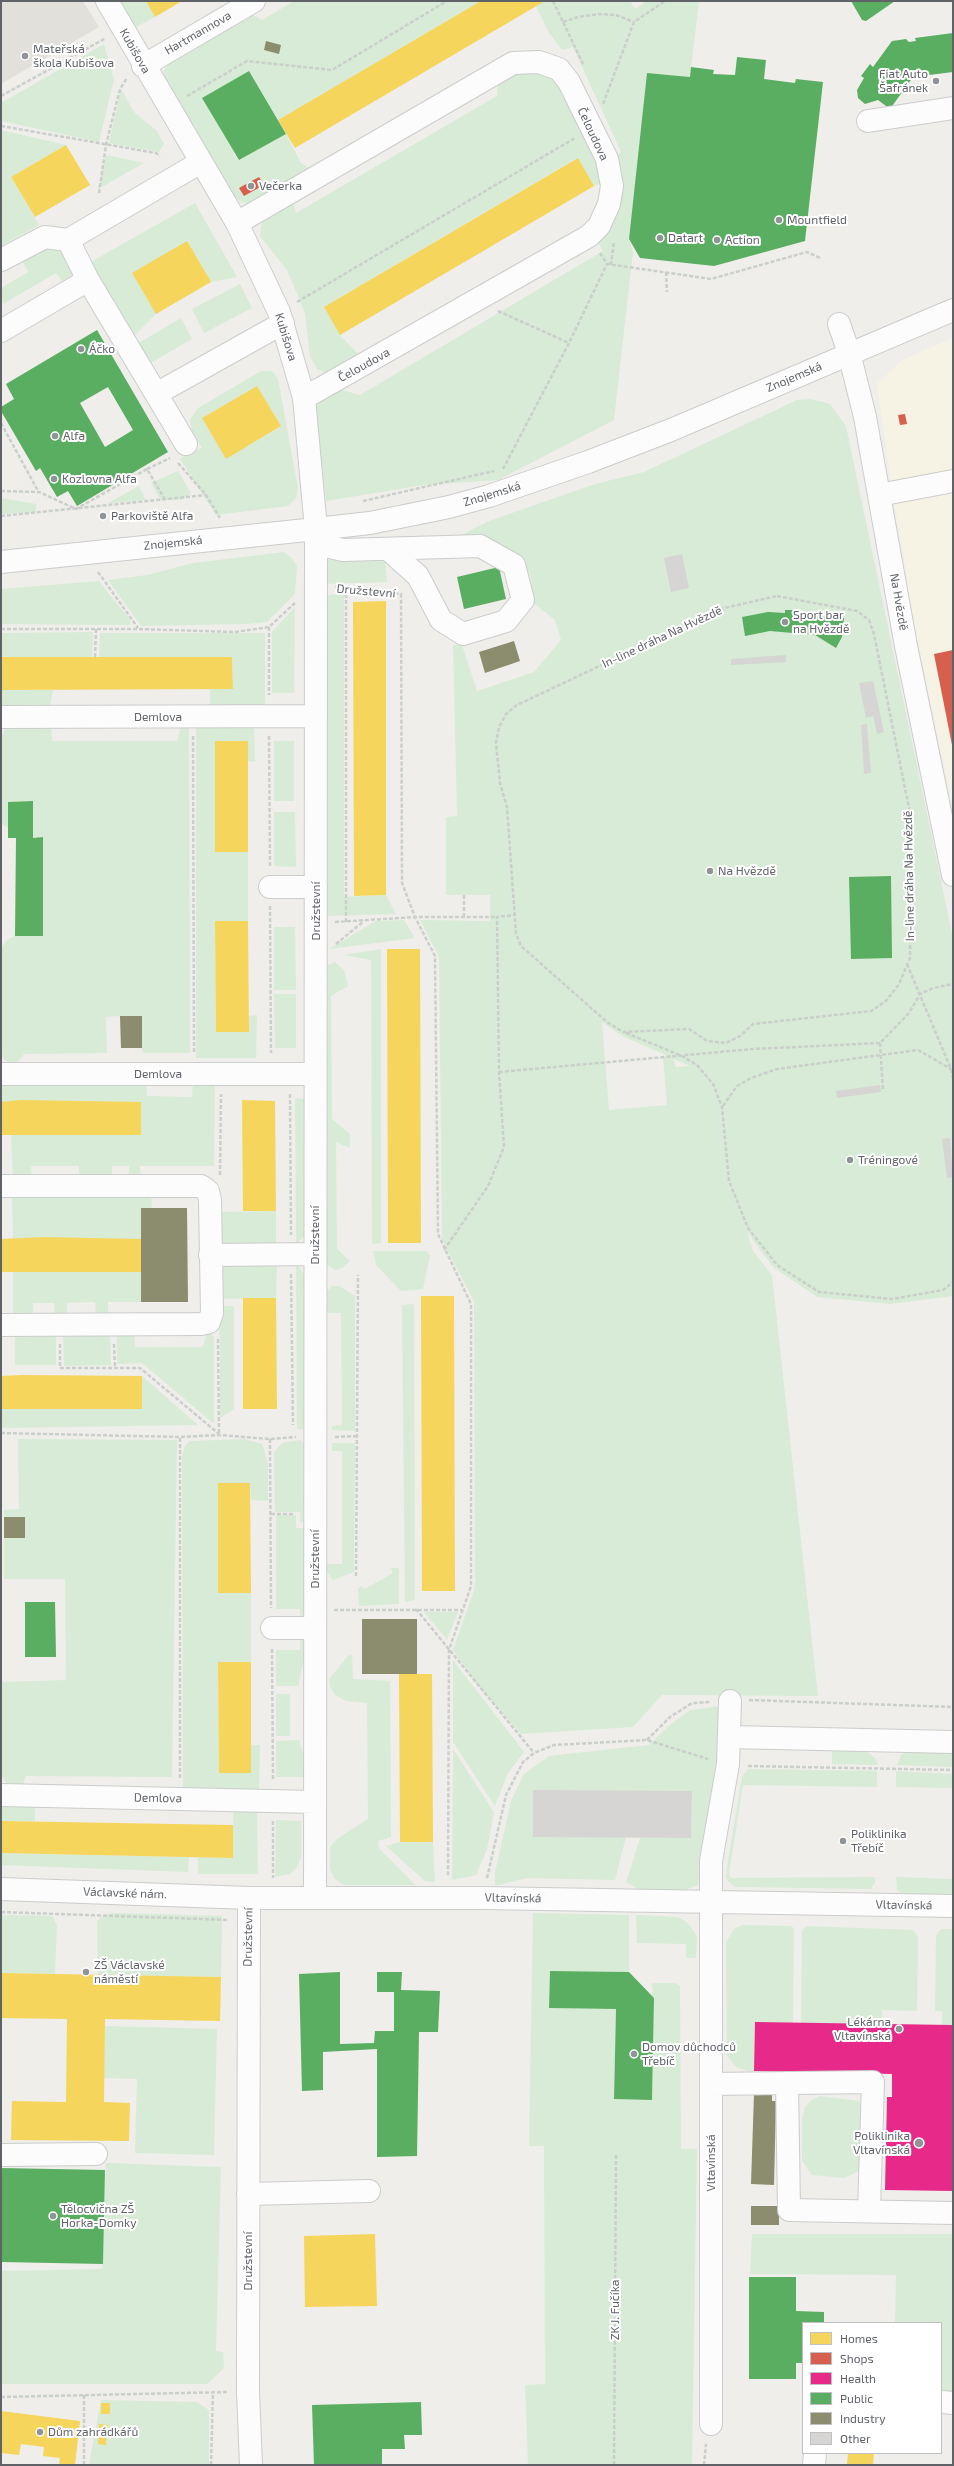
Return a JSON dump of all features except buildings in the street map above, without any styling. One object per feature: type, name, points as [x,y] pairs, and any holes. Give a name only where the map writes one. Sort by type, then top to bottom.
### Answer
[{"type":"street","name":"Kubišova","points":[[107,1],[122,28],[135,72],[169,106],[237,223],[281,317],[304,398],[316,529]]},
{"type":"street","name":"Hartmannova","points":[[135,72],[254,1]]},
{"type":"street","name":"Čeloudova","points":[[237,223],[513,63],[539,62],[559,69],[569,82],[607,159],[612,186],[609,204],[599,226],[589,236],[476,302],[304,398]]},
{"type":"street","points":[[868,121],[953,108]]},
{"type":"street","points":[[1,260],[45,237],[68,240],[201,162]]},
{"type":"street","points":[[68,240],[88,280],[156,394],[179,454]]},
{"type":"street","points":[[1,331],[88,280]]},
{"type":"street","name":"Znojemská","points":[[1,562],[316,529],[409,516],[489,496],[588,462],[671,430],[953,310]]},
{"type":"street","points":[[156,394],[281,317]]},
{"type":"street","name":"Na Hvězdě","points":[[839,324],[849,353],[865,417],[906,646],[953,875]]},
{"type":"street","points":[[879,494],[953,481]]},
{"type":"street","points":[[316,529],[330,547],[343,550],[480,546],[514,565],[523,600],[506,621],[463,634],[441,620],[418,576],[388,549]]},
{"type":"street","name":"Družstevní","points":[[251,2465],[248,2392],[247,1921],[249,1898],[315,1898],[316,529]]},
{"type":"street","name":"Demlova","points":[[1,717],[316,716]]},
{"type":"street","points":[[270,887],[316,887]]},
{"type":"street","name":"Demlova","points":[[1,1074],[315,1074]]},
{"type":"street","points":[[1,1186],[201,1186],[208,1191],[210,1200],[212,1313],[209,1322],[201,1324],[1,1325]]},
{"type":"street","points":[[210,1255],[315,1254]]},
{"type":"street","points":[[272,1628],[315,1619]]},
{"type":"street","points":[[712,1902],[711,1861],[728,1764],[730,1701]]},
{"type":"street","points":[[730,1737],[953,1742]]},
{"type":"street","name":"Demlova","points":[[1,1795],[314,1802]]},
{"type":"street","name":"Václavské nám.","points":[[1,1889],[249,1898]]},
{"type":"street","name":"Vltavínská","points":[[315,1898],[483,1898],[953,1906]]},
{"type":"street","name":"Vltavínská","points":[[711,2424],[712,1902]]},
{"type":"street","points":[[711,2084],[872,2082],[869,2212]]},
{"type":"street","points":[[787,2083],[788,2210],[953,2213]]},
{"type":"street","points":[[1,2154],[96,2154]]},
{"type":"street","points":[[248,2194],[369,2191]]},
{"type":"street","points":[[942,2402],[953,2403]]},
{"type":"street","points":[[814,2465],[815,2454]]},
{"type":"path","points":[[169,106],[246,61],[332,70],[447,1]]},
{"type":"path","points":[[603,104],[634,22],[665,1]]},
{"type":"path","points":[[563,22],[578,17],[599,14],[616,15],[634,22]]},
{"type":"path","points":[[1,96],[122,28]]},
{"type":"path","points":[[99,193],[106,146],[120,89],[135,72]]},
{"type":"path","points":[[1,126],[156,154],[160,156]]},
{"type":"path","points":[[281,317],[592,128]]},
{"type":"path","points":[[589,236],[607,264],[711,279],[807,252],[820,258]]},
{"type":"path","points":[[361,502],[504,468],[569,343],[607,264]]},
{"type":"path","points":[[666,272],[667,292]]},
{"type":"path","points":[[476,302],[569,343]]},
{"type":"path","points":[[1,423],[39,492]]},
{"type":"path","points":[[76,509],[147,469],[179,454],[220,518],[223,538]]},
{"type":"path","points":[[147,469],[164,498]]},
{"type":"path","points":[[1,491],[39,492],[76,509]]},
{"type":"path","points":[[1,516],[76,509],[164,498],[206,495]]},
{"type":"path","points":[[84,553],[138,629]]},
{"type":"path","points":[[1,629],[138,629],[235,632],[269,627],[316,587]]},
{"type":"path","name":"Družstevní","points":[[316,587],[346,587],[401,594],[402,884],[414,917],[435,956],[438,1234],[444,1250],[471,1304],[471,1586],[449,1650],[448,1898]]},
{"type":"path","points":[[346,587],[346,922]]},
{"type":"path","name":"In-line dráha Na Hvězdě","points":[[623,1032],[689,1029],[707,1041],[726,1044],[740,1036],[753,1024],[871,1011],[886,1001],[899,984],[910,958],[911,818],[874,634],[869,620],[857,611],[777,596],[720,609],[517,706],[506,714],[499,727],[496,743],[500,783],[507,807],[516,934],[521,946],[607,1022],[623,1032],[682,1056],[698,1065],[713,1084],[722,1107],[729,1181],[748,1228],[776,1265],[819,1292],[892,1299],[943,1290],[953,1282]]},
{"type":"path","points":[[269,627],[269,716]]},
{"type":"path","points":[[95,657],[96,629]]},
{"type":"path","points":[[193,717],[194,1074]]},
{"type":"path","points":[[464,895],[464,917]]},
{"type":"path","points":[[316,923],[414,917],[497,917],[515,915]]},
{"type":"path","points":[[444,1250],[488,1186],[504,1147],[499,1072],[497,917]]},
{"type":"path","points":[[335,945],[365,921]]},
{"type":"path","points":[[907,964],[951,1069],[953,1079]]},
{"type":"path","points":[[499,1072],[753,1049],[880,1043],[909,1013],[920,994],[933,988],[953,984]]},
{"type":"path","points":[[880,1043],[883,1091]]},
{"type":"path","points":[[722,1107],[737,1086],[764,1073],[777,1069],[881,1057],[918,1050],[951,1069]]},
{"type":"path","points":[[201,1186],[220,1176],[221,1074]]},
{"type":"path","points":[[356,1576],[358,1275]]},
{"type":"path","points":[[209,1322],[218,1340],[219,1435]]},
{"type":"path","points":[[60,1325],[60,1368],[140,1368],[219,1435]]},
{"type":"path","points":[[1,1433],[180,1437],[219,1435],[270,1438],[315,1437]]},
{"type":"path","points":[[180,1437],[180,1799]]},
{"type":"path","points":[[270,1438],[274,1898]]},
{"type":"path","points":[[315,1619],[416,1609],[462,1610]]},
{"type":"path","points":[[416,1609],[534,1753]]},
{"type":"path","points":[[647,1740],[670,1717],[692,1703],[730,1701],[953,1707]]},
{"type":"path","points":[[483,1898],[488,1869],[506,1795],[524,1762],[534,1753],[554,1745],[647,1740],[728,1764],[953,1770]]},
{"type":"path","points":[[1,1912],[247,1921]]},
{"type":"path","name":"ZK J. Fučíka","points":[[614,2465],[616,2155]]},
{"type":"path","points":[[211,2465],[213,2392]]},
{"type":"path","points":[[1,2397],[248,2392]]},
{"type":"path","points":[[84,2395],[84,2465]]},
{"type":"shaded area","name":"Mateřská škola Kubišova","points":[[1,1],[83,1],[99,27],[1,84]]},
{"type":"shaded area","points":[[953,338],[953,808],[916,633],[891,482],[877,384],[902,360]]},
{"type":"green space","points":[[116,1],[146,1],[155,17],[132,29]]},
{"type":"green space","points":[[294,1],[481,1],[278,120],[249,71],[203,98],[238,160],[286,134],[301,163],[315,171],[252,204],[242,202],[231,195],[165,84],[164,70],[174,58],[251,14],[262,20]]},
{"type":"green space","points":[[545,1],[630,1],[635,9],[647,1],[699,1],[690,77],[647,73],[629,239],[633,252],[614,420],[498,480],[424,485],[326,501],[315,411],[320,399],[338,389],[360,395],[603,251],[594,237],[609,164],[621,152],[573,47],[562,50],[549,33],[536,6]]},
{"type":"green space","points":[[104,44],[114,79],[99,142],[1,121],[1,103]]},
{"type":"green space","points":[[539,68],[560,83],[605,181],[594,186],[577,158],[324,307],[340,335],[360,356],[325,372],[317,369],[310,356],[305,313],[287,270],[260,236],[263,214],[292,197],[296,213],[497,96],[498,77]]},
{"type":"green space","points":[[121,89],[134,112],[157,131],[164,144],[159,152],[109,143]]},
{"type":"green space","points":[[1,130],[66,145],[11,177],[39,225],[1,246]]},
{"type":"green space","points":[[106,155],[144,163],[98,189]]},
{"type":"green space","points":[[195,203],[237,277],[211,282],[132,273],[156,314],[133,337],[91,262]]},
{"type":"green space","points":[[49,247],[60,248],[75,276],[67,282],[63,282],[56,273],[3,304],[1,288],[28,272],[23,262]]},
{"type":"green space","points":[[240,284],[252,308],[204,333],[192,309]]},
{"type":"green space","points":[[181,318],[192,339],[149,364],[137,344]]},
{"type":"green space","points":[[261,371],[272,371],[278,379],[298,488],[296,498],[288,506],[216,515],[180,459],[191,452],[202,448],[192,432],[190,420],[198,408]],"holes":[[[257,386],[281,427],[226,458],[202,418]]]},
{"type":"green space","name":"Na Hvězdě","points":[[810,399],[830,404],[846,426],[953,938],[953,1296],[890,1304],[817,1297],[773,1267],[747,1232],[753,1251],[772,1275],[818,1696],[662,1695],[633,1727],[521,1734],[476,1683],[453,1650],[474,1590],[475,1581],[474,1301],[442,1240],[439,957],[420,920],[490,921],[490,895],[446,895],[446,817],[457,816],[453,645],[462,645],[477,691],[534,672],[561,640],[555,620],[532,602],[530,574],[518,557],[451,540],[489,521],[595,484],[644,472],[797,400]],"holes":[[[602,1022],[622,1036],[668,1056],[663,1057],[667,1105],[609,1110]],[[674,1059],[690,1066],[676,1067]]]},
{"type":"green space","points":[[178,471],[191,493],[182,500],[161,500],[151,483]]},
{"type":"green space","points":[[139,486],[146,500],[108,503]]},
{"type":"green space","points":[[1,498],[36,504],[36,512],[1,514]]},
{"type":"green space","points":[[284,552],[292,558],[297,566],[295,594],[267,622],[247,624],[141,626],[108,580],[147,575],[193,563]]},
{"type":"green space","points":[[334,558],[385,558],[387,582],[324,584],[325,561]]},
{"type":"green space","points":[[99,581],[130,620],[130,625],[1,624],[1,589]]},
{"type":"green space","points":[[344,594],[344,897],[386,895],[396,914],[325,916],[324,595]]},
{"type":"green space","points":[[295,607],[294,693],[272,693],[272,632]]},
{"type":"green space","points":[[93,632],[92,657],[1,657],[1,633]]},
{"type":"green space","points":[[100,633],[265,633],[265,707],[210,707],[210,689],[233,689],[232,657],[99,657]]},
{"type":"green space","points":[[1,690],[53,690],[50,706],[45,711],[1,712]]},
{"type":"green space","points":[[51,723],[52,741],[177,741],[182,723],[189,723],[190,1053],[143,1053],[141,1041],[120,1016],[106,1017],[107,1053],[24,1054],[14,1067],[3,1058],[1,1049],[2,947],[7,940],[15,936],[43,936],[42,837],[33,838],[33,801],[8,802],[8,828],[2,824],[1,738],[6,727]]},
{"type":"green space","points":[[196,723],[254,724],[255,762],[248,761],[215,742],[215,852],[248,852],[248,921],[215,922],[216,1032],[249,1032],[249,1016],[257,1015],[256,1058],[196,1058]]},
{"type":"green space","points":[[274,741],[294,741],[294,801],[274,801]]},
{"type":"green space","points":[[274,812],[295,812],[296,867],[274,866]]},
{"type":"green space","points":[[404,920],[415,938],[329,949],[376,921]]},
{"type":"green space","points":[[274,927],[295,927],[296,990],[274,990]]},
{"type":"green space","points":[[381,949],[381,1243],[372,1244],[371,960],[344,955]]},
{"type":"green space","points":[[335,962],[344,970],[348,986],[331,996],[332,1119],[350,1134],[350,1148],[336,1142],[337,1249],[350,1261],[342,1268],[336,1270],[327,1265],[325,1257],[326,966]]},
{"type":"green space","points":[[274,994],[296,994],[296,1048],[275,1048]]},
{"type":"green space","points":[[146,1082],[147,1096],[192,1097],[193,1083],[215,1082],[214,1166],[140,1166],[141,1181],[129,1181],[129,1166],[112,1166],[112,1181],[79,1181],[79,1166],[31,1166],[32,1181],[13,1180],[11,1135],[140,1135],[141,1102],[1,1102],[1,1083]]},
{"type":"green space","points":[[295,1098],[304,1099],[305,1235],[296,1245]]},
{"type":"green space","points":[[151,1193],[152,1209],[141,1239],[13,1239],[12,1199],[14,1194]]},
{"type":"green space","points":[[276,1211],[276,1247],[237,1248],[223,1243],[218,1236],[216,1212]]},
{"type":"green space","points":[[373,1251],[427,1251],[430,1256],[423,1289],[401,1291],[376,1265]]},
{"type":"green space","points":[[277,1261],[276,1298],[216,1299],[218,1272],[223,1267],[231,1263]]},
{"type":"green space","points":[[296,1263],[304,1274],[305,1430],[297,1429]]},
{"type":"green space","points":[[13,1272],[141,1272],[141,1302],[108,1302],[108,1318],[96,1318],[95,1302],[67,1303],[67,1318],[55,1318],[54,1303],[33,1303],[33,1319],[16,1317],[13,1311]]},
{"type":"green space","points":[[332,1286],[339,1286],[355,1296],[355,1431],[332,1430],[332,1426],[342,1425],[341,1313],[327,1313],[327,1291]]},
{"type":"green space","points":[[414,1304],[415,1600],[405,1602],[402,1305]]},
{"type":"green space","points":[[217,1306],[234,1306],[234,1409],[220,1418],[220,1337]]},
{"type":"green space","points":[[56,1330],[56,1365],[15,1365],[15,1331]]},
{"type":"green space","points":[[63,1330],[110,1330],[111,1365],[64,1366]]},
{"type":"green space","points":[[134,1332],[135,1347],[203,1347],[207,1333],[210,1332],[214,1338],[213,1423],[142,1363],[117,1364],[117,1333]]},
{"type":"green space","points":[[142,1376],[198,1425],[1,1428],[1,1409],[141,1409]]},
{"type":"green space","points":[[18,1439],[177,1440],[172,1777],[26,1776],[21,1791],[7,1784],[2,1777],[1,1682],[66,1680],[65,1579],[4,1579],[4,1538],[24,1517],[4,1517],[4,1510],[19,1509]]},
{"type":"green space","points":[[244,1439],[262,1444],[268,1463],[268,1501],[251,1500],[250,1483],[218,1483],[218,1593],[251,1593],[251,1662],[218,1663],[219,1773],[251,1773],[251,1745],[260,1745],[259,1795],[183,1794],[182,1457],[185,1446],[190,1441]]},
{"type":"green space","points":[[300,1440],[307,1446],[308,1522],[300,1522],[300,1512],[275,1512],[274,1452],[282,1443]]},
{"type":"green space","points":[[332,1443],[355,1443],[354,1572],[333,1580],[327,1572],[327,1564],[342,1564],[342,1451],[332,1451]]},
{"type":"green space","points":[[276,1515],[296,1515],[296,1528],[307,1528],[305,1616],[300,1620],[300,1609],[276,1609]]},
{"type":"green space","points":[[391,1568],[399,1568],[399,1604],[359,1606],[358,1589],[361,1586],[365,1589],[393,1573]]},
{"type":"green space","points":[[424,1612],[458,1612],[447,1640]]},
{"type":"green space","points":[[300,1637],[304,1639],[306,1650],[298,1686],[276,1686],[276,1650],[300,1650]]},
{"type":"green space","points":[[352,1655],[353,1679],[390,1681],[391,1837],[378,1841],[379,1848],[415,1885],[344,1885],[334,1878],[330,1869],[330,1847],[338,1838],[368,1819],[367,1703],[346,1701],[335,1695],[330,1687],[329,1679],[348,1656]]},
{"type":"green space","points":[[453,1660],[524,1752],[508,1773],[495,1806],[453,1742]]},
{"type":"green space","points":[[276,1694],[290,1694],[290,1736],[276,1736]]},
{"type":"green space","points":[[721,1706],[717,1766],[703,1840],[698,1885],[679,1892],[643,1892],[626,1882],[640,1838],[691,1838],[692,1792],[626,1837],[615,1880],[527,1878],[495,1886],[495,1872],[511,1801],[524,1774],[549,1756],[649,1745],[671,1724],[690,1710]]},
{"type":"green space","points":[[299,1740],[305,1759],[305,1777],[276,1777],[276,1741]]},
{"type":"green space","points":[[453,1749],[494,1812],[487,1849],[476,1875],[452,1880]]},
{"type":"green space","points":[[832,1750],[866,1751],[876,1759],[878,1765],[832,1764]]},
{"type":"green space","points":[[907,1751],[953,1753],[953,1767],[897,1765],[901,1755]]},
{"type":"green space","points":[[748,1769],[877,1771],[877,1787],[743,1785],[729,1874],[731,1878],[875,1877],[875,1882],[871,1889],[735,1887],[728,1881],[726,1877],[728,1860],[742,1777]]},
{"type":"green space","points":[[896,1771],[953,1774],[953,1788],[896,1787]]},
{"type":"green space","points":[[1,1806],[35,1806],[35,1821],[1,1821]]},
{"type":"green space","points":[[233,1806],[257,1806],[258,1874],[198,1874],[198,1857],[233,1857]]},
{"type":"green space","points":[[276,1820],[301,1821],[301,1857],[297,1868],[290,1874],[275,1877]]},
{"type":"green space","points":[[400,1842],[433,1842],[435,1882],[425,1881],[386,1846]]},
{"type":"green space","points":[[1,1853],[189,1857],[188,1872],[1,1865]]},
{"type":"green space","points":[[896,1877],[953,1879],[953,1896],[907,1896],[897,1890]]},
{"type":"green space","points":[[114,1913],[222,1916],[221,1977],[98,1975],[97,1921],[104,1915]]},
{"type":"green space","points":[[533,1913],[629,1915],[629,1972],[550,1971],[549,2008],[616,2009],[614,2099],[652,2100],[654,1998],[651,1995],[653,1990],[651,1983],[676,1983],[680,1986],[681,2149],[697,2149],[692,2465],[528,2465],[525,2385],[545,2384],[544,2146],[529,2146]]},
{"type":"green space","points":[[1,1915],[52,1916],[57,1925],[55,1974],[1,1973]]},
{"type":"green space","points":[[636,1915],[678,1917],[688,1923],[697,1936],[696,1958],[686,1958],[686,1944],[637,1943]]},
{"type":"green space","points":[[742,1925],[792,1926],[794,1930],[793,2023],[755,2023],[754,2071],[748,2071],[736,2067],[727,2055],[726,1942],[734,1929]]},
{"type":"green space","points":[[807,1926],[913,1930],[918,1936],[917,2011],[882,2010],[882,2024],[801,2023],[802,1930]]},
{"type":"green space","points":[[941,1929],[953,1929],[953,2025],[942,2025],[942,2011],[935,2011],[936,1936]]},
{"type":"green space","points":[[104,2026],[217,2029],[214,2155],[135,2153],[137,2079],[104,2078]]},
{"type":"green space","points":[[820,2096],[859,2101],[864,2110],[860,2170],[844,2178],[812,2175],[802,2160],[802,2118],[805,2107],[813,2099]]},
{"type":"green space","points":[[106,2163],[221,2167],[216,2351],[223,2352],[224,2368],[207,2384],[1,2384],[1,2271],[102,2269]]},
{"type":"green space","points":[[752,2234],[953,2234],[953,2394],[942,2393],[942,2322],[895,2322],[896,2275],[750,2274]]},
{"type":"green space","points":[[101,2400],[197,2402],[209,2410],[209,2465],[89,2465]]},
{"type":"place","name":"Mateřská škola Kubišova","points":[[25,56]]},
{"type":"place","name":"Fiat Auto Šafránek","points":[[936,81]]},
{"type":"place","name":"Večerka","points":[[251,186]]},
{"type":"place","name":"Mountfield","points":[[779,220]]},
{"type":"place","name":"Datart","points":[[660,238]]},
{"type":"place","name":"Action","points":[[717,240]]},
{"type":"place","name":"Áčko","points":[[81,349]]},
{"type":"place","name":"Alfa","points":[[55,436]]},
{"type":"place","name":"Kozlovna Alfa","points":[[54,479]]},
{"type":"place","name":"Parkoviště Alfa","points":[[103,516]]},
{"type":"place","name":"Sport bar na Hvězdě","points":[[785,622]]},
{"type":"place","name":"Na Hvězdě","points":[[710,871]]},
{"type":"place","name":"Tréningové","points":[[850,1160]]},
{"type":"place","name":"Poliklinika Třebíč","points":[[843,1841]]},
{"type":"place","name":"ZŠ Václavské náměstí","points":[[86,1972]]},
{"type":"place","name":"Lékárna Vltavínská","points":[[899,2029]]},
{"type":"place","name":"Domov důchodců Třebíč","points":[[634,2054]]},
{"type":"place","name":"Poliklinika Vltavínská","points":[[919,2143]]},
{"type":"place","name":"Tělocvična ZŠ Horka-Domky","points":[[53,2216]]},
{"type":"place","name":"Dům zahrádkářů","points":[[40,2432]]}]
